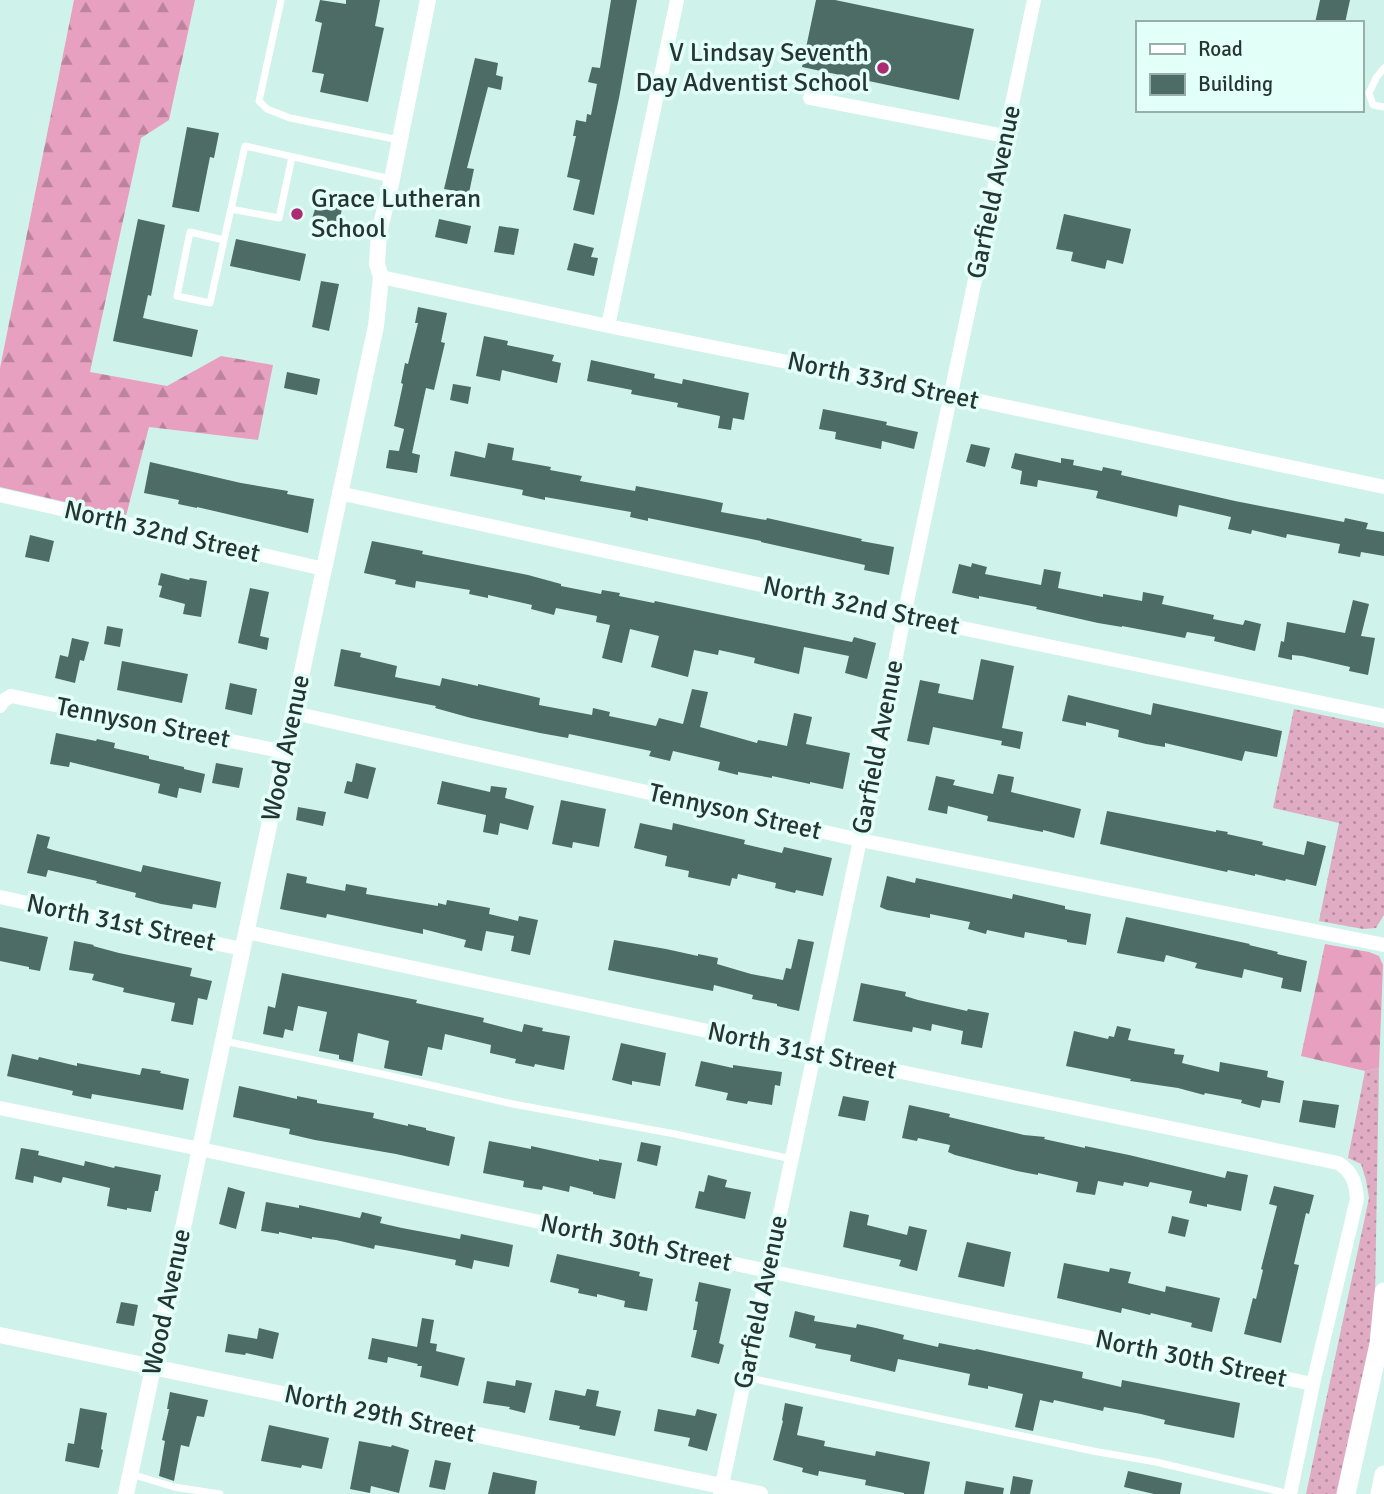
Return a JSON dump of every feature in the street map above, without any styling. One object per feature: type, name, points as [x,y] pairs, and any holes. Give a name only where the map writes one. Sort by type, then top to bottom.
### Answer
[{"type":"main road","points":[[1346,1494],[1379,1344],[1384,1292]]},
{"type":"main road","points":[[1380,1494],[1384,1475]]},
{"type":"street","name":"Wood Avenue","points":[[127,1494],[376,326],[381,277],[377,264],[379,233],[428,0]]},
{"type":"street","points":[[608,326],[677,0]]},
{"type":"street","name":"Garfield Avenue","points":[[721,1490],[860,840],[904,616],[1034,0]]},
{"type":"street","points":[[810,98],[1005,136]]},
{"type":"street","name":"North 33rd Street","points":[[381,277],[1384,487]]},
{"type":"street","name":"North 32nd Street","points":[[339,493],[904,616],[1384,716]]},
{"type":"street","name":"North 32nd Street","points":[[0,495],[324,569]]},
{"type":"street","name":"Tennyson Street","points":[[2,703],[11,696],[285,752]]},
{"type":"street","name":"Tennyson Street","points":[[294,713],[860,840],[1384,945]]},
{"type":"street","name":"North 31st Street","points":[[0,897],[242,950]]},
{"type":"street","name":"North 31st Street","points":[[246,932],[1338,1163],[1353,1177],[1357,1199],[1313,1384]]},
{"type":"street","name":"North 30th Street","points":[[0,1108],[1313,1384]]},
{"type":"street","name":"North 29th Street","points":[[0,1335],[721,1490],[760,1494]]},
{"type":"street","points":[[1290,1494],[1313,1384]]},
{"type":"lane","points":[[281,0],[258,102],[267,109],[290,118],[398,140]]},
{"type":"lane","points":[[1384,68],[1368,93],[1373,105],[1384,107]]},
{"type":"lane","points":[[224,240],[190,232],[177,296],[211,303],[245,146],[392,179]]},
{"type":"lane","points":[[231,209],[279,218],[292,157]]},
{"type":"lane","points":[[223,1041],[513,1104],[792,1159]]},
{"type":"lane","points":[[745,1377],[1067,1446],[1156,1462],[1290,1494]]},
{"type":"lane","points":[[131,1474],[174,1487],[220,1494]]},
{"type":"shaded area","points":[[1294,709],[1384,728],[1384,915],[1376,928],[1363,929],[1319,921],[1339,823],[1273,808]]},
{"type":"shaded area","points":[[1379,1068],[1375,1297],[1370,1342],[1338,1494],[1306,1494],[1369,1198],[1361,1164],[1348,1158],[1365,1071]]},
{"type":"green space","points":[[74,0],[195,0],[169,120],[141,138],[90,372],[167,386],[221,356],[273,365],[258,440],[149,427],[126,516],[0,487],[0,368]]},
{"type":"green space","points":[[1325,944],[1369,952],[1379,956],[1383,965],[1379,1068],[1365,1071],[1301,1056]]},
{"type":"building","points":[[320,0],[346,4],[346,0],[380,0],[375,26],[384,28],[368,102],[320,92],[324,74],[312,72],[322,23],[315,21]]},
{"type":"building","points":[[611,0],[637,0],[594,215],[573,210],[580,180],[567,177],[576,136],[573,136],[576,120],[586,122],[587,114],[591,115],[597,84],[588,82],[592,67],[600,68]]},
{"type":"building","points":[[816,0],[835,0],[974,29],[959,100],[802,67]]},
{"type":"building","points":[[1320,0],[1350,0],[1345,21],[1315,21]]},
{"type":"building","points":[[475,58],[498,63],[496,75],[503,77],[501,90],[488,87],[467,168],[474,169],[469,193],[444,189]]},
{"type":"building","points":[[187,127],[219,133],[214,158],[210,157],[199,212],[172,207]]},
{"type":"building","points":[[322,196],[344,200],[336,235],[316,231],[318,221],[312,219],[316,206],[320,206]]},
{"type":"building","points":[[1064,214],[1131,229],[1123,264],[1107,260],[1105,269],[1071,261],[1073,252],[1056,249]]},
{"type":"building","points":[[138,219],[165,225],[151,296],[148,295],[143,318],[198,330],[192,357],[113,341]]},
{"type":"building","points":[[439,219],[471,226],[467,244],[435,237]]},
{"type":"building","points":[[499,226],[519,229],[514,255],[494,252]]},
{"type":"building","points":[[236,239],[306,254],[300,281],[230,266]]},
{"type":"building","points":[[574,243],[594,248],[591,257],[598,258],[594,276],[567,270]]},
{"type":"building","points":[[321,281],[339,284],[329,331],[312,327]]},
{"type":"building","points":[[418,307],[447,313],[441,342],[445,343],[434,390],[426,388],[412,453],[420,455],[417,473],[386,468],[389,450],[399,451],[404,429],[394,426],[405,363],[408,364],[418,323],[415,323]]},
{"type":"building","points":[[484,336],[508,341],[507,345],[554,355],[552,361],[561,363],[557,383],[502,370],[500,381],[476,376]]},
{"type":"building","points":[[591,360],[655,374],[654,378],[682,384],[683,379],[749,393],[744,420],[733,418],[731,430],[718,428],[720,416],[677,407],[678,403],[631,394],[632,390],[587,381]]},
{"type":"building","points":[[287,372],[320,379],[317,395],[284,388]]},
{"type":"building","points":[[453,384],[471,387],[468,404],[450,400]]},
{"type":"building","points":[[823,409],[887,422],[886,425],[918,432],[914,449],[882,441],[881,449],[835,439],[836,432],[819,429]]},
{"type":"building","points":[[488,443],[514,448],[512,460],[582,476],[580,481],[635,491],[636,486],[704,499],[723,503],[721,512],[766,520],[767,518],[894,547],[889,575],[864,570],[865,565],[761,541],[648,518],[648,521],[630,517],[631,512],[545,497],[545,500],[522,495],[523,490],[450,476],[455,451],[485,458]]},
{"type":"building","points":[[971,444],[990,448],[985,467],[966,462]]},
{"type":"building","points":[[1015,453],[1061,463],[1061,458],[1074,460],[1073,465],[1102,471],[1103,467],[1122,471],[1121,475],[1235,501],[1344,522],[1345,518],[1368,523],[1366,529],[1384,532],[1384,556],[1361,552],[1360,557],[1338,553],[1340,544],[1287,534],[1286,538],[1252,530],[1251,534],[1228,529],[1231,517],[1179,505],[1177,517],[1096,498],[1098,491],[1038,480],[1037,487],[1020,484],[1022,471],[1011,468]]},
{"type":"building","points":[[150,462],[314,499],[308,533],[178,504],[179,500],[144,493]]},
{"type":"building","points":[[30,535],[54,541],[49,562],[25,557]]},
{"type":"building","points":[[372,541],[528,575],[561,586],[601,594],[602,590],[620,593],[619,596],[852,642],[854,637],[876,643],[867,679],[845,673],[849,656],[804,647],[799,674],[754,663],[755,658],[719,650],[718,655],[694,650],[688,677],[651,667],[659,636],[630,629],[622,663],[602,658],[610,625],[596,622],[597,616],[556,608],[554,615],[531,609],[532,605],[488,595],[488,598],[469,594],[470,590],[416,581],[415,588],[395,584],[396,580],[364,573]]},
{"type":"building","points":[[972,563],[987,567],[985,574],[1041,585],[1044,569],[1061,572],[1058,588],[1142,601],[1143,592],[1164,596],[1162,604],[1214,615],[1213,619],[1243,625],[1245,620],[1261,624],[1255,651],[1214,641],[1215,637],[1187,632],[1185,638],[1098,623],[1036,609],[1037,607],[952,593],[959,564],[971,567]]},
{"type":"building","points":[[161,573],[207,581],[201,617],[183,614],[185,604],[159,597]]},
{"type":"building","points":[[250,588],[269,592],[260,636],[269,638],[267,650],[238,643]]},
{"type":"building","points":[[1353,600],[1369,604],[1361,636],[1375,638],[1368,675],[1349,671],[1350,667],[1302,656],[1292,655],[1292,660],[1278,657],[1287,622],[1345,633]]},
{"type":"building","points":[[107,626],[123,629],[120,647],[104,644]]},
{"type":"building","points":[[72,638],[89,642],[84,661],[80,660],[75,683],[55,678],[60,655],[68,657]]},
{"type":"building","points":[[341,649],[361,653],[360,657],[397,666],[395,677],[440,686],[442,678],[478,684],[540,698],[539,705],[592,715],[593,708],[610,712],[609,716],[656,726],[659,718],[683,724],[692,689],[708,692],[700,727],[757,743],[758,740],[787,746],[794,713],[812,717],[806,744],[850,753],[843,789],[772,776],[738,772],[738,775],[718,770],[720,762],[673,751],[670,761],[649,756],[651,751],[569,734],[568,738],[540,733],[471,718],[435,708],[436,706],[334,686]]},
{"type":"building","points":[[981,659],[1014,666],[1002,728],[1023,732],[1020,749],[1001,745],[1002,741],[933,727],[929,745],[907,741],[920,680],[940,684],[938,693],[973,700]]},
{"type":"building","points":[[122,661],[188,674],[182,703],[117,690]]},
{"type":"building","points":[[230,683],[257,689],[252,715],[225,709]]},
{"type":"building","points":[[1068,695],[1151,715],[1153,703],[1282,731],[1277,757],[1245,751],[1242,761],[1165,743],[1165,747],[1118,737],[1119,730],[1086,722],[1086,726],[1062,721]]},
{"type":"building","points":[[56,733],[115,743],[114,748],[205,774],[201,793],[179,788],[177,798],[158,793],[160,784],[70,762],[69,767],[50,764]]},
{"type":"building","points":[[216,763],[243,768],[239,788],[212,783]]},
{"type":"building","points":[[356,763],[376,768],[368,799],[344,793],[347,781],[352,782]]},
{"type":"building","points":[[998,774],[1014,777],[1011,792],[1081,809],[1074,838],[987,821],[988,816],[948,806],[947,814],[928,810],[936,776],[955,780],[953,785],[993,794]]},
{"type":"building","points":[[442,781],[490,792],[491,786],[507,788],[505,798],[534,806],[528,830],[500,823],[498,835],[483,832],[486,815],[437,804]]},
{"type":"building","points":[[561,800],[606,809],[599,847],[573,842],[572,848],[552,844]]},
{"type":"building","points":[[298,807],[326,812],[323,826],[296,820]]},
{"type":"building","points":[[1107,811],[1228,832],[1227,834],[1263,842],[1262,845],[1304,855],[1307,841],[1326,846],[1316,886],[1255,874],[1227,872],[1100,844]]},
{"type":"building","points":[[640,823],[672,830],[673,823],[745,840],[744,844],[782,853],[784,847],[832,858],[823,896],[775,888],[776,883],[738,874],[737,879],[732,878],[730,886],[688,877],[689,871],[665,866],[667,856],[634,848]]},
{"type":"building","points":[[37,834],[50,837],[47,848],[53,850],[141,872],[143,865],[221,882],[216,908],[193,904],[192,909],[161,904],[135,897],[136,893],[96,883],[97,881],[48,870],[46,877],[27,873]]},
{"type":"building","points":[[287,873],[307,877],[306,883],[345,891],[346,884],[367,888],[366,894],[438,906],[438,903],[446,905],[447,900],[490,908],[489,914],[518,921],[519,916],[538,920],[530,955],[511,951],[514,936],[486,931],[482,951],[464,947],[466,940],[423,929],[423,934],[327,914],[326,918],[280,909]]},
{"type":"building","points":[[887,876],[915,883],[916,878],[1012,899],[1013,894],[1091,914],[1086,945],[1025,932],[1024,938],[987,930],[986,934],[968,929],[970,922],[930,914],[930,918],[887,910],[880,907]]},
{"type":"building","points":[[1126,917],[1250,944],[1307,961],[1301,992],[1281,988],[1283,978],[1244,969],[1242,978],[1195,968],[1197,963],[1166,955],[1164,962],[1117,953]]},
{"type":"building","points":[[0,927],[48,937],[40,971],[0,961]]},
{"type":"building","points":[[798,939],[814,942],[799,1011],[752,999],[753,995],[714,985],[713,991],[608,970],[614,940],[718,958],[717,964],[783,980],[786,968],[791,969]]},
{"type":"building","points":[[74,941],[192,968],[190,976],[212,981],[207,1000],[198,998],[193,1025],[171,1021],[175,1003],[123,992],[124,988],[92,980],[94,974],[69,970]]},
{"type":"building","points":[[282,973],[417,1000],[416,1003],[484,1018],[483,1022],[522,1032],[524,1024],[543,1028],[542,1031],[570,1036],[564,1070],[515,1063],[516,1059],[490,1053],[491,1045],[445,1034],[442,1050],[428,1047],[422,1076],[384,1068],[389,1041],[358,1033],[353,1062],[339,1059],[339,1055],[319,1051],[327,1012],[298,1006],[293,1031],[285,1029],[283,1038],[263,1034],[268,1006],[275,1008]]},
{"type":"building","points":[[861,983],[906,992],[905,996],[918,1000],[989,1013],[982,1048],[961,1044],[963,1031],[932,1024],[931,1031],[913,1027],[912,1032],[853,1021]]},
{"type":"building","points":[[1117,1026],[1131,1029],[1128,1040],[1175,1049],[1174,1054],[1184,1055],[1182,1063],[1219,1072],[1220,1062],[1268,1071],[1267,1077],[1284,1081],[1280,1103],[1262,1100],[1260,1108],[1241,1103],[1242,1100],[1130,1081],[1131,1079],[1066,1066],[1074,1031],[1108,1039],[1109,1036],[1114,1037]]},
{"type":"building","points":[[621,1043],[666,1053],[660,1086],[632,1081],[632,1085],[612,1080]]},
{"type":"building","points":[[12,1054],[140,1075],[142,1068],[189,1079],[183,1110],[92,1094],[91,1099],[72,1095],[73,1091],[7,1076]]},
{"type":"building","points":[[701,1061],[733,1068],[733,1065],[782,1072],[780,1086],[775,1085],[772,1105],[726,1100],[728,1093],[695,1086]]},
{"type":"building","points":[[239,1086],[374,1113],[373,1118],[426,1128],[455,1137],[449,1166],[315,1140],[289,1134],[290,1129],[233,1117]]},
{"type":"building","points":[[843,1096],[869,1101],[865,1121],[838,1116]]},
{"type":"building","points":[[1303,1100],[1339,1105],[1335,1128],[1299,1122]]},
{"type":"building","points":[[909,1105],[1024,1135],[1045,1137],[1044,1139],[1129,1155],[1225,1178],[1227,1171],[1248,1175],[1241,1211],[1189,1203],[1192,1191],[1150,1182],[1148,1187],[1124,1182],[1123,1186],[1098,1181],[1095,1195],[1076,1192],[1078,1182],[1017,1171],[955,1155],[948,1152],[950,1145],[918,1138],[917,1141],[902,1138]]},
{"type":"building","points":[[489,1141],[622,1163],[615,1199],[570,1186],[569,1192],[543,1186],[542,1190],[523,1187],[524,1181],[483,1173]]},
{"type":"building","points":[[641,1142],[661,1146],[657,1166],[637,1161]]},
{"type":"building","points":[[21,1148],[84,1166],[85,1161],[161,1175],[151,1212],[107,1206],[110,1188],[63,1177],[61,1183],[34,1176],[33,1183],[15,1179]]},
{"type":"building","points":[[708,1175],[727,1180],[725,1187],[751,1192],[745,1219],[695,1208],[699,1191],[704,1192]]},
{"type":"building","points":[[1274,1186],[1314,1195],[1309,1214],[1306,1213],[1294,1264],[1299,1265],[1281,1343],[1244,1334],[1253,1298],[1256,1299],[1277,1206],[1269,1204]]},
{"type":"building","points":[[228,1187],[245,1192],[236,1229],[219,1224]]},
{"type":"building","points":[[266,1202],[299,1208],[299,1205],[360,1218],[362,1212],[382,1217],[380,1223],[402,1228],[460,1239],[461,1234],[513,1245],[509,1267],[474,1260],[472,1269],[455,1265],[456,1260],[405,1250],[375,1245],[374,1249],[336,1240],[261,1231]]},
{"type":"building","points":[[850,1211],[869,1215],[867,1225],[907,1235],[909,1226],[927,1230],[917,1271],[899,1266],[901,1260],[843,1247]]},
{"type":"building","points":[[1172,1216],[1189,1220],[1185,1237],[1168,1233]]},
{"type":"building","points":[[967,1242],[1011,1252],[1004,1287],[958,1277]]},
{"type":"building","points":[[557,1254],[640,1272],[639,1276],[653,1279],[647,1311],[624,1307],[625,1301],[597,1294],[597,1297],[578,1293],[579,1289],[550,1282]]},
{"type":"building","points":[[1064,1263],[1109,1272],[1110,1268],[1131,1272],[1128,1283],[1165,1292],[1166,1286],[1220,1298],[1212,1332],[1191,1327],[1192,1323],[1151,1313],[1150,1315],[1122,1308],[1121,1313],[1057,1298]]},
{"type":"building","points":[[699,1282],[731,1289],[719,1343],[724,1345],[719,1364],[691,1357],[697,1330],[693,1330]]},
{"type":"building","points":[[121,1302],[138,1305],[134,1326],[116,1323]]},
{"type":"building","points":[[795,1311],[815,1316],[814,1321],[856,1328],[857,1324],[904,1335],[903,1339],[938,1347],[939,1343],[976,1349],[1083,1372],[1082,1378],[1121,1387],[1122,1380],[1240,1403],[1234,1438],[1164,1424],[1165,1420],[1141,1414],[1104,1407],[1103,1411],[1054,1400],[1053,1403],[1040,1400],[1033,1431],[1015,1427],[1023,1394],[988,1386],[988,1389],[968,1385],[970,1374],[898,1359],[895,1372],[850,1361],[851,1355],[815,1348],[816,1344],[789,1337]]},
{"type":"building","points":[[422,1318],[434,1320],[430,1343],[437,1344],[436,1351],[465,1358],[458,1386],[420,1377],[422,1366],[417,1366],[418,1364],[388,1357],[387,1363],[368,1359],[372,1338],[417,1347]]},
{"type":"building","points":[[259,1328],[279,1333],[273,1359],[225,1352],[228,1334],[257,1339]]},
{"type":"building","points":[[516,1380],[532,1383],[525,1413],[509,1409],[510,1407],[483,1403],[487,1381],[515,1386]]},
{"type":"building","points":[[587,1389],[599,1391],[596,1406],[621,1411],[615,1436],[549,1420],[555,1390],[585,1396]]},
{"type":"building","points":[[170,1392],[208,1400],[204,1417],[197,1416],[189,1447],[181,1445],[174,1481],[159,1476]]},
{"type":"building","points":[[785,1403],[803,1407],[797,1435],[825,1441],[824,1446],[875,1456],[876,1451],[930,1462],[924,1494],[904,1494],[865,1485],[866,1480],[819,1471],[818,1476],[802,1472],[803,1468],[773,1460]]},
{"type":"building","points":[[80,1408],[107,1413],[99,1468],[65,1461],[68,1443],[74,1444]]},
{"type":"building","points":[[658,1409],[695,1416],[697,1409],[717,1414],[707,1451],[688,1446],[690,1438],[654,1431]]},
{"type":"building","points":[[269,1425],[329,1438],[322,1469],[261,1461]]},
{"type":"building","points":[[359,1441],[409,1450],[399,1493],[371,1486],[370,1493],[350,1489]]},
{"type":"building","points":[[435,1460],[451,1463],[445,1490],[429,1487]]},
{"type":"building","points":[[1128,1471],[1182,1483],[1180,1494],[1154,1494],[1124,1487]]},
{"type":"building","points":[[493,1472],[537,1481],[535,1494],[488,1494]]},
{"type":"building","points":[[1013,1476],[1033,1480],[1030,1494],[1010,1494]]},
{"type":"building","points":[[966,1481],[1004,1488],[1003,1494],[964,1494]]},
{"type":"place","name":"V Lindsay Seventh Day Adventist School","points":[[883,68]]},
{"type":"place","name":"Grace Lutheran School","points":[[297,214]]}]
